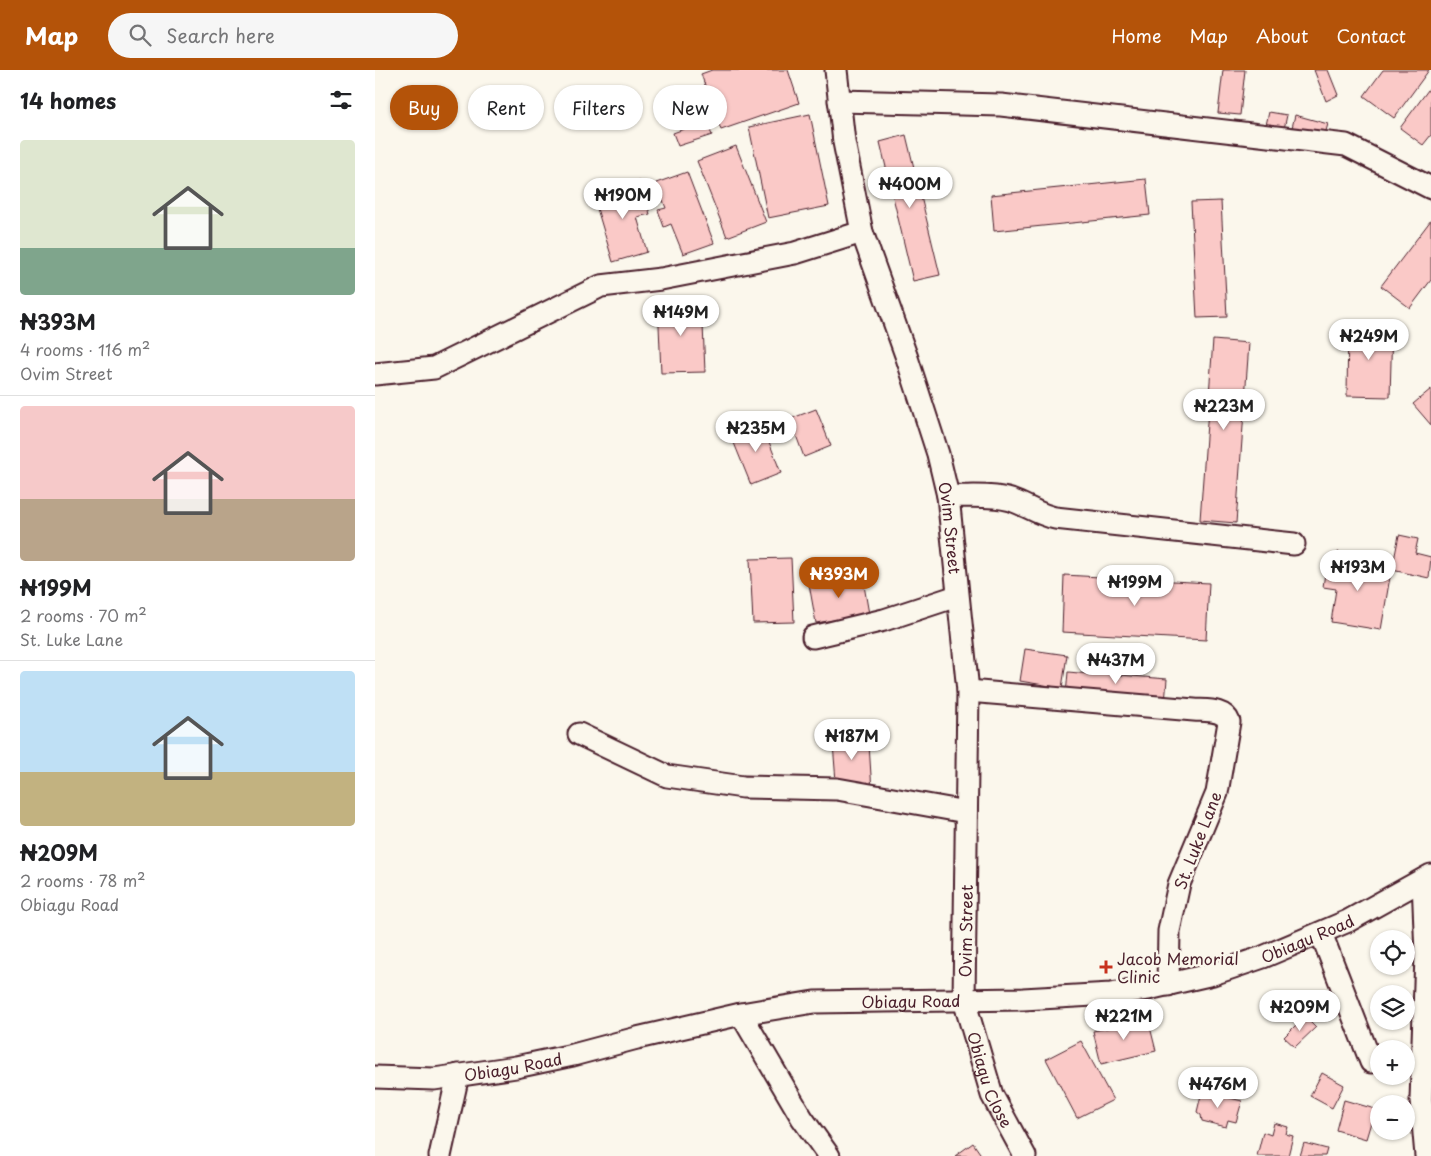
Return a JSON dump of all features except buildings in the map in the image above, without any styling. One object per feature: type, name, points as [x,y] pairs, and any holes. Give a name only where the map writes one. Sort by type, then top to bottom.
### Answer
[{"type":"street","name":"Ovim Street","points":[[836,70],[844,142],[862,232],[910,367],[938,454],[947,496],[968,691],[964,1000]]},
{"type":"street","points":[[839,101],[1001,105],[1346,145],[1431,188]]},
{"type":"street","points":[[375,374],[434,368],[601,286],[661,279],[795,254],[862,232]]},
{"type":"street","points":[[947,496],[1005,499],[1042,515],[1055,518],[1294,544]]},
{"type":"street","points":[[813,637],[884,620],[957,596]]},
{"type":"street","name":"St. Luke Lane","points":[[968,691],[1194,710],[1223,713],[1227,717],[1229,722],[1217,793],[1179,884],[1169,931],[1168,985]]},
{"type":"street","points":[[579,734],[667,776],[743,787],[837,789],[967,812]]},
{"type":"street","points":[[1426,1156],[1421,1100],[1427,878]]},
{"type":"street","name":"Obiagu Road","points":[[375,1077],[425,1079],[516,1067],[741,1014],[814,1002],[964,1000],[1111,994],[1168,985],[1263,957],[1349,921],[1427,878]]},
{"type":"street","points":[[1321,933],[1370,1059]]},
{"type":"street","name":"Obiagu Close","points":[[964,1000],[992,1095],[1025,1156]]},
{"type":"street","points":[[741,1014],[802,1118],[829,1156]]},
{"type":"street","points":[[440,1156],[458,1075]]},
{"type":"place","name":"Jacob Memorial Clinic","points":[[1106,967]]}]
